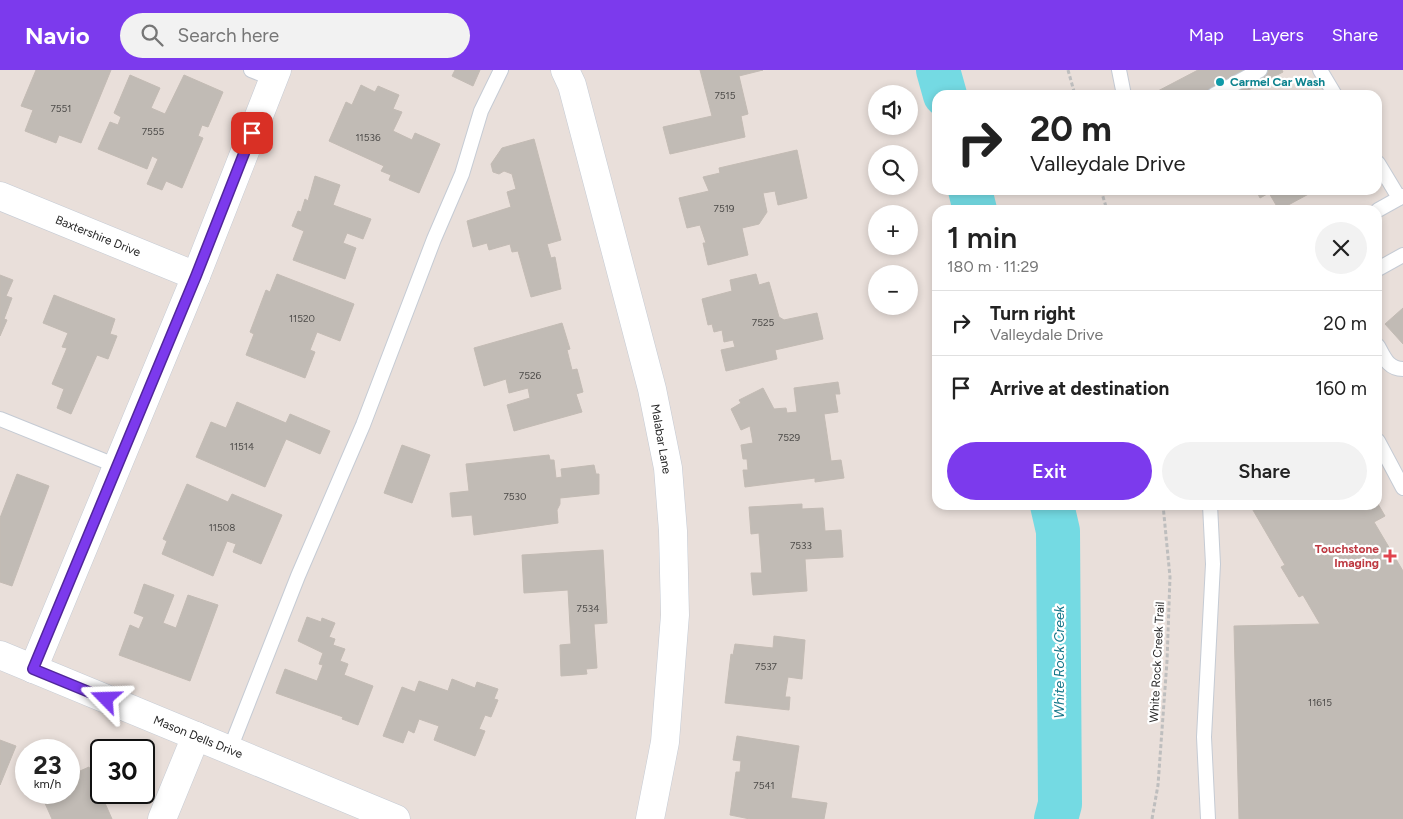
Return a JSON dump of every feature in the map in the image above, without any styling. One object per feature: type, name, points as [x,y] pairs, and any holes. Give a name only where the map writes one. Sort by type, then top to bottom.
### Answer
[{"type":"street","name":"Malabar Lane","points":[[565,70],[574,94],[652,389],[668,468],[673,531],[675,615],[665,742],[650,819]]},
{"type":"street","points":[[33,669],[196,276],[267,73]]},
{"type":"street","name":"Baxtershire Drive","points":[[0,196],[196,276]]},
{"type":"street","name":"Mason Dells Drive","points":[[0,655],[396,819]]},
{"type":"street","points":[[162,819],[196,736]]},
{"type":"lane","points":[[230,749],[298,576],[363,425],[434,239],[462,174],[481,111],[501,70]]},
{"type":"lane","points":[[1119,70],[1123,90]]},
{"type":"lane","points":[[1223,90],[1260,70]]},
{"type":"lane","points":[[1320,70],[1332,90]]},
{"type":"lane","points":[[1382,169],[1401,197],[1382,208]]},
{"type":"lane","points":[[1382,267],[1403,255]]},
{"type":"lane","points":[[1382,354],[1387,363],[1396,369],[1403,368]]},
{"type":"lane","points":[[0,418],[117,466]]},
{"type":"lane","points":[[1382,449],[1403,488]]},
{"type":"lane","points":[[1208,819],[1204,738],[1213,564],[1210,510]]},
{"type":"path","points":[[1068,70],[1074,90]]},
{"type":"path","name":"White Rock Creek Trail","points":[[1152,819],[1158,785],[1167,661],[1170,577],[1163,510]]},
{"type":"building","points":[[36,70],[111,70],[81,143],[59,135],[56,143],[25,131],[33,110],[21,106]]},
{"type":"building","points":[[455,70],[480,70],[473,86],[452,76]]},
{"type":"building","points":[[700,70],[763,70],[739,76],[748,114],[741,116],[745,137],[670,154],[663,127],[712,116]]},
{"type":"building","name":"Carmel Car Wash","points":[[1198,70],[1282,70],[1283,72],[1249,90],[1160,90]]},
{"type":"building","points":[[130,75],[160,88],[151,108],[165,114],[184,75],[223,92],[208,127],[202,125],[198,136],[203,138],[182,188],[166,181],[162,190],[147,184],[158,159],[152,156],[147,169],[98,149],[110,122],[118,125],[121,117],[114,113]]},
{"type":"building","points":[[361,85],[375,92],[378,86],[399,95],[393,109],[402,112],[393,131],[412,140],[415,133],[440,144],[419,193],[389,180],[391,175],[381,171],[384,166],[329,141],[346,102],[352,105]]},
{"type":"building","points":[[534,139],[561,240],[547,244],[551,258],[555,257],[561,289],[531,297],[518,251],[512,252],[510,244],[489,250],[487,243],[473,247],[467,221],[511,207],[507,192],[516,189],[512,174],[504,171],[499,174],[493,172],[491,164],[502,148]]},
{"type":"building","points":[[797,150],[807,198],[778,205],[775,191],[763,193],[767,212],[759,224],[742,228],[748,255],[708,265],[703,243],[706,243],[700,225],[687,228],[679,198],[709,191],[703,177],[720,173],[719,168]]},
{"type":"building","points":[[315,176],[340,185],[333,205],[371,219],[363,239],[347,233],[343,243],[356,248],[345,279],[293,260],[304,231],[292,226],[298,211],[301,212],[305,199],[308,201]]},
{"type":"building","points":[[1270,195],[1307,195],[1288,205],[1276,205]]},
{"type":"building","points":[[277,274],[354,304],[340,341],[317,332],[310,350],[315,352],[305,378],[246,355],[254,334],[250,332],[266,290],[270,292]]},
{"type":"building","points":[[756,274],[759,285],[769,282],[779,317],[784,320],[817,313],[823,339],[775,350],[777,359],[726,371],[721,350],[735,347],[733,340],[724,342],[722,330],[714,332],[712,324],[708,325],[702,299],[732,291],[730,280]]},
{"type":"building","points":[[0,275],[13,280],[6,296],[12,298],[4,319],[7,320],[0,336]]},
{"type":"building","points":[[54,295],[115,319],[110,334],[117,336],[108,359],[97,355],[71,414],[57,408],[64,389],[52,384],[67,348],[62,347],[68,333],[43,323]]},
{"type":"building","points":[[1403,308],[1403,344],[1385,324]]},
{"type":"building","points":[[562,323],[570,349],[567,350],[572,370],[577,369],[583,392],[576,394],[582,412],[514,431],[507,405],[530,398],[528,388],[509,393],[506,379],[484,386],[474,348]]},
{"type":"building","points":[[838,382],[840,394],[835,394],[838,412],[824,414],[831,461],[841,460],[844,478],[815,482],[815,478],[745,487],[743,470],[748,470],[747,459],[743,459],[741,445],[753,443],[750,426],[741,430],[731,409],[741,403],[739,400],[763,388],[774,409],[786,408],[787,413],[797,412],[794,388]]},
{"type":"building","points":[[237,402],[286,423],[290,414],[330,431],[320,454],[286,439],[265,487],[196,457],[211,422],[226,428]]},
{"type":"building","points":[[402,445],[430,455],[412,503],[384,493]]},
{"type":"building","points":[[549,455],[550,460],[554,460],[556,478],[562,477],[561,469],[594,465],[596,474],[599,474],[599,494],[560,498],[557,510],[558,523],[474,535],[472,515],[452,517],[450,493],[469,491],[466,464]]},
{"type":"building","points":[[17,474],[49,486],[12,586],[0,582],[0,518]]},
{"type":"building","points":[[187,484],[228,502],[232,494],[282,515],[261,564],[233,552],[236,544],[227,541],[213,576],[162,554],[167,541],[163,539]]},
{"type":"building","points":[[802,504],[802,509],[823,508],[825,531],[841,530],[843,557],[805,559],[807,591],[753,595],[751,573],[762,573],[759,533],[751,534],[749,507]]},
{"type":"building","points":[[1253,510],[1382,510],[1385,516],[1374,522],[1403,571],[1403,819],[1239,819],[1234,626],[1320,624],[1303,595],[1299,597],[1281,567],[1285,565]]},
{"type":"building","points":[[603,550],[607,623],[594,624],[597,668],[586,669],[587,674],[561,676],[560,645],[571,644],[568,590],[524,593],[522,555]]},
{"type":"building","points":[[144,584],[174,595],[163,623],[176,628],[188,595],[218,605],[190,681],[119,655],[130,625],[139,629],[144,617],[134,613]]},
{"type":"building","points":[[307,617],[321,622],[322,618],[335,623],[329,637],[335,639],[333,645],[345,649],[340,661],[348,664],[344,675],[373,686],[358,725],[342,719],[343,717],[276,693],[285,669],[317,681],[323,665],[319,664],[323,653],[298,641]]},
{"type":"building","points":[[774,636],[805,640],[802,679],[788,677],[785,697],[790,697],[789,710],[725,703],[731,654],[733,655],[735,644],[773,648]]},
{"type":"building","points":[[452,679],[475,688],[477,682],[498,689],[494,699],[498,700],[491,717],[485,715],[479,729],[485,731],[475,756],[434,740],[439,726],[419,719],[414,733],[408,730],[403,743],[383,736],[402,687],[415,692],[419,681],[448,691]]},
{"type":"building","points":[[737,736],[799,746],[791,798],[827,803],[824,819],[750,819],[730,815],[736,772],[740,772],[741,761],[733,760]]},
{"type":"building","points":[[0,740],[15,746],[15,748],[0,785]]},
{"type":"building","points":[[89,767],[90,769],[90,804],[105,804],[112,819],[52,819],[45,804],[80,804],[80,771]]},
{"type":"waterway","name":"White Rock Creek","points":[[938,70],[944,90]]},
{"type":"waterway","name":"White Rock Creek","points":[[971,195],[974,205]]},
{"type":"waterway","name":"White Rock Creek","points":[[1053,510],[1058,531],[1060,804],[1056,819]]},
{"type":"place","name":"Carmel Car Wash","points":[[1220,82]]},
{"type":"place","name":"Touchstone Imaging","points":[[1390,556]]},
{"type":"route","points":[[106,699],[33,669],[196,276],[252,133]]}]
